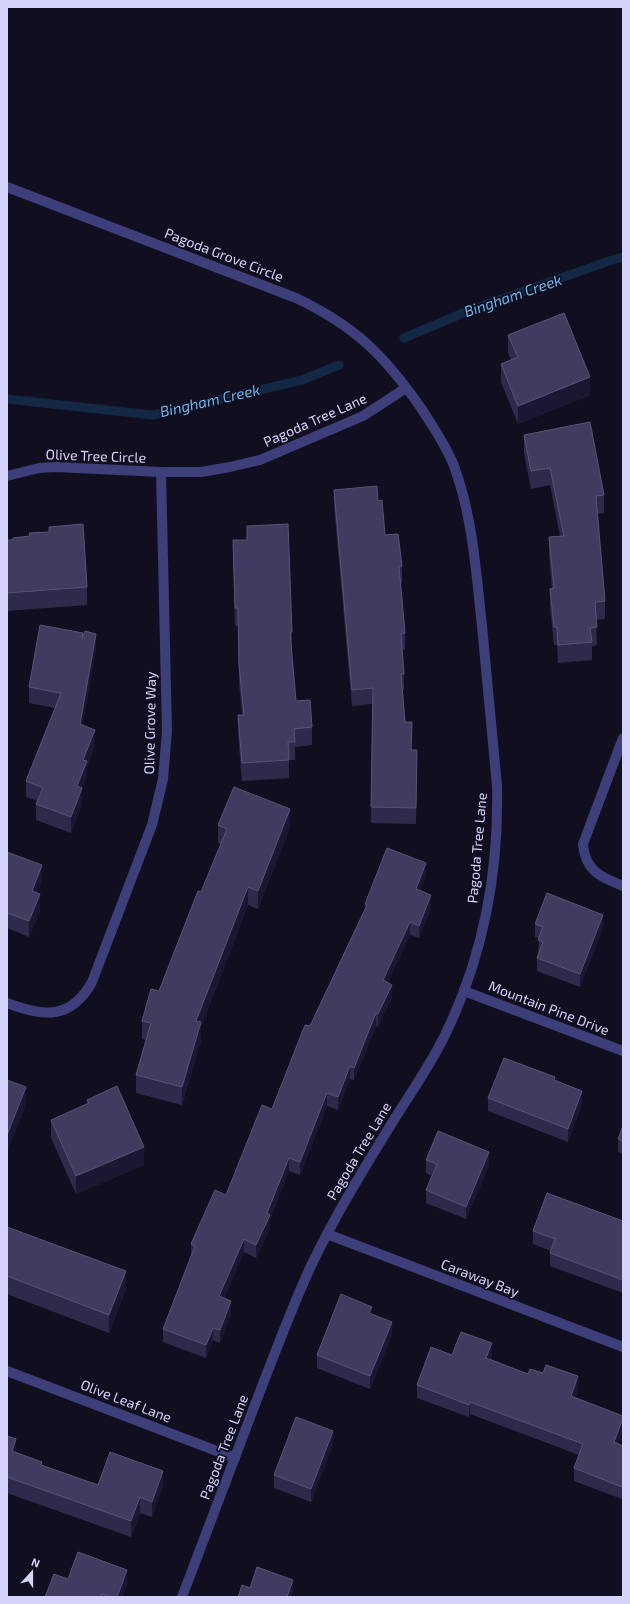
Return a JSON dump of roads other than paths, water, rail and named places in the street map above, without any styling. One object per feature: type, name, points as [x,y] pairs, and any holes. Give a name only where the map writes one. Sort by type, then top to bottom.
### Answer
[{"type":"street","name":"Pagoda Grove Circle","points":[[7,187],[296,298],[330,315],[361,338],[377,353],[406,388]]},
{"type":"street","name":"Pagoda Tree Lane","points":[[160,472],[201,472],[260,460],[363,416],[406,388],[442,441],[453,464],[462,492],[475,552],[497,786],[497,813],[492,874],[487,908],[479,945],[464,990],[434,1055],[352,1188],[311,1267],[282,1332],[182,1597]]},
{"type":"street","name":"Olive Tree Circle","points":[[7,476],[39,468],[56,467],[160,472]]},
{"type":"street","name":"Olive Grove Way","points":[[7,1003],[40,1012],[63,1012],[80,1000],[87,992],[95,975],[154,818],[163,779],[167,731],[160,472]]},
{"type":"street","points":[[623,738],[583,844],[584,856],[588,864],[595,872],[623,886]]},
{"type":"street","name":"Mountain Pine Drive","points":[[464,990],[623,1051]]},
{"type":"street","name":"Caraway Bay","points":[[327,1234],[623,1348]]},
{"type":"street","name":"Olive Leaf Lane","points":[[7,1371],[235,1458]]},
{"type":"waterway","name":"Bingham Creek","points":[[404,338],[468,311],[623,257]]},
{"type":"waterway","name":"Bingham Creek","points":[[7,399],[153,415],[302,380],[339,365]]}]
